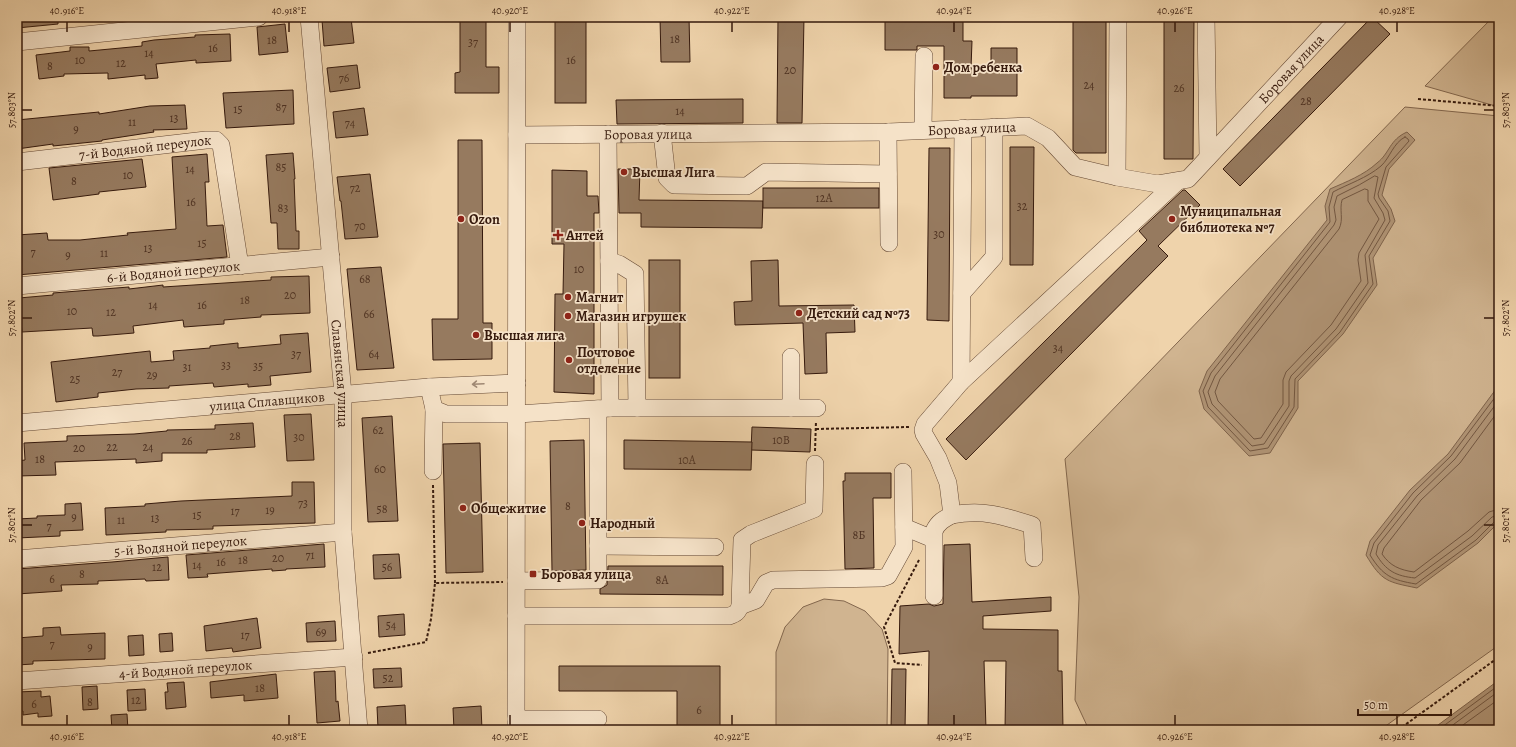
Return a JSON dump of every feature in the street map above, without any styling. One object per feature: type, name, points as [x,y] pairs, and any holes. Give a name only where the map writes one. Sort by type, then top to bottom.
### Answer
[{"type":"street","points":[[17,42],[259,17]]},
{"type":"street","name":"Славянская улица","points":[[308,17],[343,394],[343,532],[359,730]]},
{"type":"street","points":[[518,17],[516,724],[598,719]]},
{"type":"street","points":[[1117,177],[1118,17]]},
{"type":"street","points":[[1206,17],[1208,157]]},
{"type":"street","name":"Боровая улица","points":[[517,135],[888,132],[1027,126],[1048,138],[1075,167],[1117,177],[1158,184],[1188,179],[1339,17]]},
{"type":"street","points":[[924,56],[924,130]]},
{"type":"street","points":[[962,293],[994,257],[994,127]]},
{"type":"street","points":[[961,382],[964,128]]},
{"type":"street","points":[[888,132],[889,243]]},
{"type":"street","points":[[662,133],[667,178],[674,185],[746,186],[766,172],[888,174]]},
{"type":"street","points":[[516,581],[598,580],[609,261],[608,134]]},
{"type":"street","name":"7-й Водяной переулок","points":[[17,162],[216,140],[221,145],[240,266]]},
{"type":"street","points":[[952,515],[948,483],[938,458],[924,434],[923,427],[961,382],[1178,181]]},
{"type":"street","name":"6-й Водяной переулок","points":[[17,286],[330,258]]},
{"type":"street","points":[[609,261],[619,264],[635,274],[637,408]]},
{"type":"street","points":[[791,357],[791,408]]},
{"type":"street","name":"улица Сплавщиков","points":[[17,423],[429,386],[516,383]]},
{"type":"street","points":[[429,386],[434,408],[433,471]]},
{"type":"street","points":[[434,408],[446,414],[518,414],[604,408],[817,408]]},
{"type":"street","points":[[516,616],[734,615],[740,606],[742,540],[750,534],[814,509],[815,464]]},
{"type":"street","points":[[740,606],[756,600],[766,583],[773,580],[885,578],[890,574],[904,547],[903,472]]},
{"type":"street","points":[[934,596],[933,546],[936,526],[942,520],[952,515],[966,512],[1001,515],[1032,525],[1034,558]]},
{"type":"street","points":[[904,527],[933,546]]},
{"type":"street","name":"5-й Водяной переулок","points":[[17,559],[343,532]]},
{"type":"street","points":[[598,546],[715,547]]},
{"type":"street","name":"4-й Водяной переулок","points":[[17,681],[354,657]]},
{"type":"path","points":[[1418,99],[1499,106]]},
{"type":"path","points":[[815,464],[817,408]]},
{"type":"path","points":[[816,429],[923,427]]},
{"type":"path","points":[[354,657],[426,642],[431,619],[435,583],[433,471]]},
{"type":"path","points":[[922,665],[895,662],[884,627],[918,561],[933,546]]},
{"type":"path","points":[[435,583],[516,581]]},
{"type":"path","points":[[1398,730],[1499,657]]},
{"type":"shaded area","points":[[1493,17],[1499,17],[1499,107],[1425,86]]},
{"type":"shaded area","points":[[1405,107],[1499,116],[1499,645],[1380,730],[1089,730],[1075,700],[1079,597],[1065,459]]},
{"type":"shaded area","points":[[824,599],[844,601],[865,611],[882,629],[888,649],[887,730],[776,730],[776,652],[785,627],[803,607]]},
{"type":"water","points":[[1407,132],[1415,140],[1389,169],[1382,195],[1391,209],[1395,221],[1373,258],[1377,285],[1343,334],[1298,381],[1298,408],[1270,453],[1249,456],[1204,409],[1199,391],[1207,371],[1327,220],[1325,206],[1330,189],[1355,178],[1372,167],[1385,155],[1393,143],[1401,135]]},
{"type":"water","points":[[1499,385],[1499,522],[1478,543],[1417,588],[1392,582],[1377,571],[1366,555],[1370,541],[1410,490],[1448,454]]},
{"type":"water","points":[[1499,680],[1499,730],[1431,730],[1434,728]]},
{"type":"building","points":[[17,17],[58,17],[58,24],[17,28]]},
{"type":"building","points":[[460,17],[486,17],[486,67],[499,67],[499,93],[455,93],[455,73],[460,72]]},
{"type":"building","points":[[555,17],[586,17],[586,103],[555,103]]},
{"type":"building","points":[[660,17],[689,17],[690,62],[661,62]]},
{"type":"building","points":[[778,17],[804,17],[802,123],[777,123]]},
{"type":"building","points":[[885,17],[963,17],[963,41],[972,41],[971,68],[991,68],[991,48],[1017,48],[1017,96],[971,96],[971,98],[944,98],[944,46],[917,46],[917,50],[885,50]]},
{"type":"building","points":[[1073,17],[1106,17],[1106,153],[1076,153],[1073,150]]},
{"type":"building","points":[[1164,17],[1194,17],[1193,159],[1164,159]]},
{"type":"building","points":[[1372,17],[1390,34],[1240,186],[1223,169]]},
{"type":"building","points":[[351,18],[354,43],[324,46],[322,20]]},
{"type":"building","points":[[285,24],[288,52],[259,55],[257,27]]},
{"type":"building","points":[[230,34],[231,61],[196,63],[196,60],[156,64],[158,78],[145,79],[145,75],[108,79],[108,73],[64,74],[64,76],[39,79],[36,55],[70,51],[70,47],[89,47],[89,51],[142,46],[142,42],[195,37],[195,35]]},
{"type":"building","points":[[357,65],[360,88],[330,92],[327,68]]},
{"type":"building","points":[[293,90],[294,124],[226,128],[223,93]]},
{"type":"building","points":[[743,99],[743,123],[617,124],[616,100]]},
{"type":"building","points":[[185,105],[187,129],[153,130],[154,132],[102,141],[53,146],[53,144],[17,149],[17,120],[99,112],[99,114],[150,106]]},
{"type":"building","points":[[364,108],[368,135],[336,138],[333,112]]},
{"type":"building","points":[[458,140],[482,140],[483,323],[492,323],[492,359],[433,360],[432,319],[458,319]]},
{"type":"building","points":[[1010,147],[1034,147],[1033,265],[1010,265]]},
{"type":"building","points":[[929,148],[950,148],[949,321],[927,320]]},
{"type":"building","points":[[293,153],[296,231],[299,231],[299,249],[278,249],[277,223],[271,223],[266,155]]},
{"type":"building","points":[[207,154],[209,182],[205,182],[207,226],[223,225],[227,257],[17,275],[17,235],[47,233],[48,240],[80,240],[128,235],[127,233],[176,229],[172,157]]},
{"type":"building","points":[[142,159],[146,187],[99,192],[99,194],[53,200],[49,168]]},
{"type":"building","points":[[618,169],[640,169],[639,200],[763,201],[762,228],[641,227],[641,213],[619,213]]},
{"type":"building","points":[[552,170],[587,171],[587,196],[598,196],[599,213],[594,213],[594,394],[554,392],[555,294],[563,294],[564,244],[552,244]]},
{"type":"building","points":[[370,174],[378,237],[345,239],[337,177]]},
{"type":"building","points":[[763,188],[879,188],[879,208],[763,208]]},
{"type":"building","points":[[1183,190],[1185,190],[1200,205],[1158,246],[1168,256],[966,460],[946,439],[1147,240],[1139,231]]},
{"type":"building","points":[[649,260],[680,260],[680,378],[649,378]]},
{"type":"building","points":[[778,260],[779,306],[854,305],[855,332],[826,333],[827,373],[805,374],[803,323],[735,325],[734,302],[752,301],[751,261]]},
{"type":"building","points":[[381,267],[394,368],[357,370],[347,269]]},
{"type":"building","points":[[309,276],[310,313],[261,315],[261,317],[224,320],[224,324],[184,327],[183,320],[133,326],[134,333],[98,336],[93,336],[92,328],[22,332],[19,298],[53,295],[53,293],[129,287],[129,289],[163,285],[163,287],[271,280],[271,277]]},
{"type":"building","points":[[308,333],[311,372],[270,376],[271,385],[248,387],[248,384],[214,387],[213,383],[169,386],[169,388],[136,389],[98,393],[98,397],[56,402],[51,362],[150,351],[151,362],[174,360],[173,351],[210,348],[210,346],[238,343],[238,348],[281,344],[280,335]]},
{"type":"building","points":[[311,414],[314,460],[287,461],[284,415]]},
{"type":"building","points":[[392,416],[398,521],[368,522],[362,418]]},
{"type":"building","points":[[253,423],[255,447],[207,450],[207,453],[162,453],[162,461],[136,463],[136,459],[55,462],[56,475],[17,476],[17,461],[25,460],[24,443],[67,441],[67,436],[134,434],[167,430],[215,429],[215,425]]},
{"type":"building","points":[[752,427],[811,429],[810,452],[751,450]]},
{"type":"building","points":[[584,440],[586,570],[552,571],[550,441]]},
{"type":"building","points":[[624,440],[752,442],[751,470],[624,469]]},
{"type":"building","name":"Общежитие","points":[[480,443],[483,572],[446,573],[443,444]]},
{"type":"building","points":[[845,473],[891,473],[891,498],[873,498],[874,568],[845,569],[843,481],[845,481]]},
{"type":"building","points":[[292,482],[314,482],[315,523],[213,526],[213,529],[166,530],[166,532],[106,535],[105,508],[145,506],[145,504],[181,501],[292,496]]},
{"type":"building","points":[[81,503],[83,530],[60,531],[60,536],[17,538],[17,519],[37,518],[37,516],[65,515],[65,504]]},
{"type":"building","points":[[324,544],[325,567],[207,574],[208,577],[188,578],[186,555]]},
{"type":"building","points":[[970,544],[972,602],[1051,597],[1051,611],[983,616],[983,629],[1058,630],[1058,671],[1062,671],[1063,730],[1005,730],[1006,661],[984,661],[986,730],[928,730],[929,651],[899,654],[900,606],[929,604],[934,606],[943,604],[944,545]]},
{"type":"building","points":[[399,554],[401,578],[374,579],[373,555]]},
{"type":"building","points":[[168,557],[169,580],[146,581],[145,579],[98,581],[98,584],[61,585],[62,591],[17,594],[17,569]]},
{"type":"building","points":[[608,566],[723,566],[723,595],[600,594],[600,589],[607,585]]},
{"type":"building","points":[[404,614],[405,635],[379,637],[378,616]]},
{"type":"building","points":[[257,618],[261,648],[233,652],[232,648],[206,651],[204,626]]},
{"type":"building","points":[[335,621],[336,641],[307,642],[306,623]]},
{"type":"building","points":[[60,627],[61,635],[105,633],[105,659],[33,661],[33,664],[17,665],[17,638],[43,636],[43,628]]},
{"type":"building","points":[[172,633],[173,651],[160,652],[159,634]]},
{"type":"building","points":[[143,635],[144,655],[129,656],[128,636]]},
{"type":"building","points":[[559,666],[720,666],[720,730],[677,730],[677,691],[559,691]]},
{"type":"building","points":[[401,668],[402,687],[374,688],[373,669]]},
{"type":"building","points":[[892,669],[906,669],[905,730],[891,730]]},
{"type":"building","points":[[335,671],[336,702],[338,701],[340,721],[317,723],[314,672]]},
{"type":"building","points":[[276,674],[278,698],[244,701],[244,695],[211,698],[210,682]]},
{"type":"building","points":[[184,682],[186,707],[166,709],[165,692],[168,692],[167,683]]},
{"type":"building","points":[[97,686],[98,709],[83,710],[82,687]]},
{"type":"building","points":[[145,689],[146,710],[128,711],[127,690]]},
{"type":"building","points":[[41,691],[41,697],[50,696],[52,716],[38,717],[38,713],[23,715],[23,711],[17,711],[17,692]]},
{"type":"building","points":[[405,705],[406,726],[378,728],[377,707]]},
{"type":"building","points":[[481,706],[482,730],[454,730],[453,708]]},
{"type":"building","points":[[127,714],[128,730],[112,730],[111,715]]},
{"type":"place","name":"Дом ребенка","points":[[936,67]]},
{"type":"place","name":"Высшая Лига","points":[[624,172]]},
{"type":"place","name":"Ozon","points":[[461,219]]},
{"type":"place","name":"Муниципальная библиотека №7","points":[[1172,219]]},
{"type":"place","name":"Антей","points":[[558,235]]},
{"type":"place","name":"Магнит","points":[[568,297]]},
{"type":"place","name":"Детский сад №73","points":[[799,313]]},
{"type":"place","name":"Магазин игрушек","points":[[568,316]]},
{"type":"place","name":"Высшая лига","points":[[476,335]]},
{"type":"place","name":"Почтовое отделение","points":[[569,360]]},
{"type":"place","name":"Общежитие","points":[[463,508]]},
{"type":"place","name":"Народный","points":[[582,523]]},
{"type":"place","name":"Боровая улица","points":[[533,574]]}]
